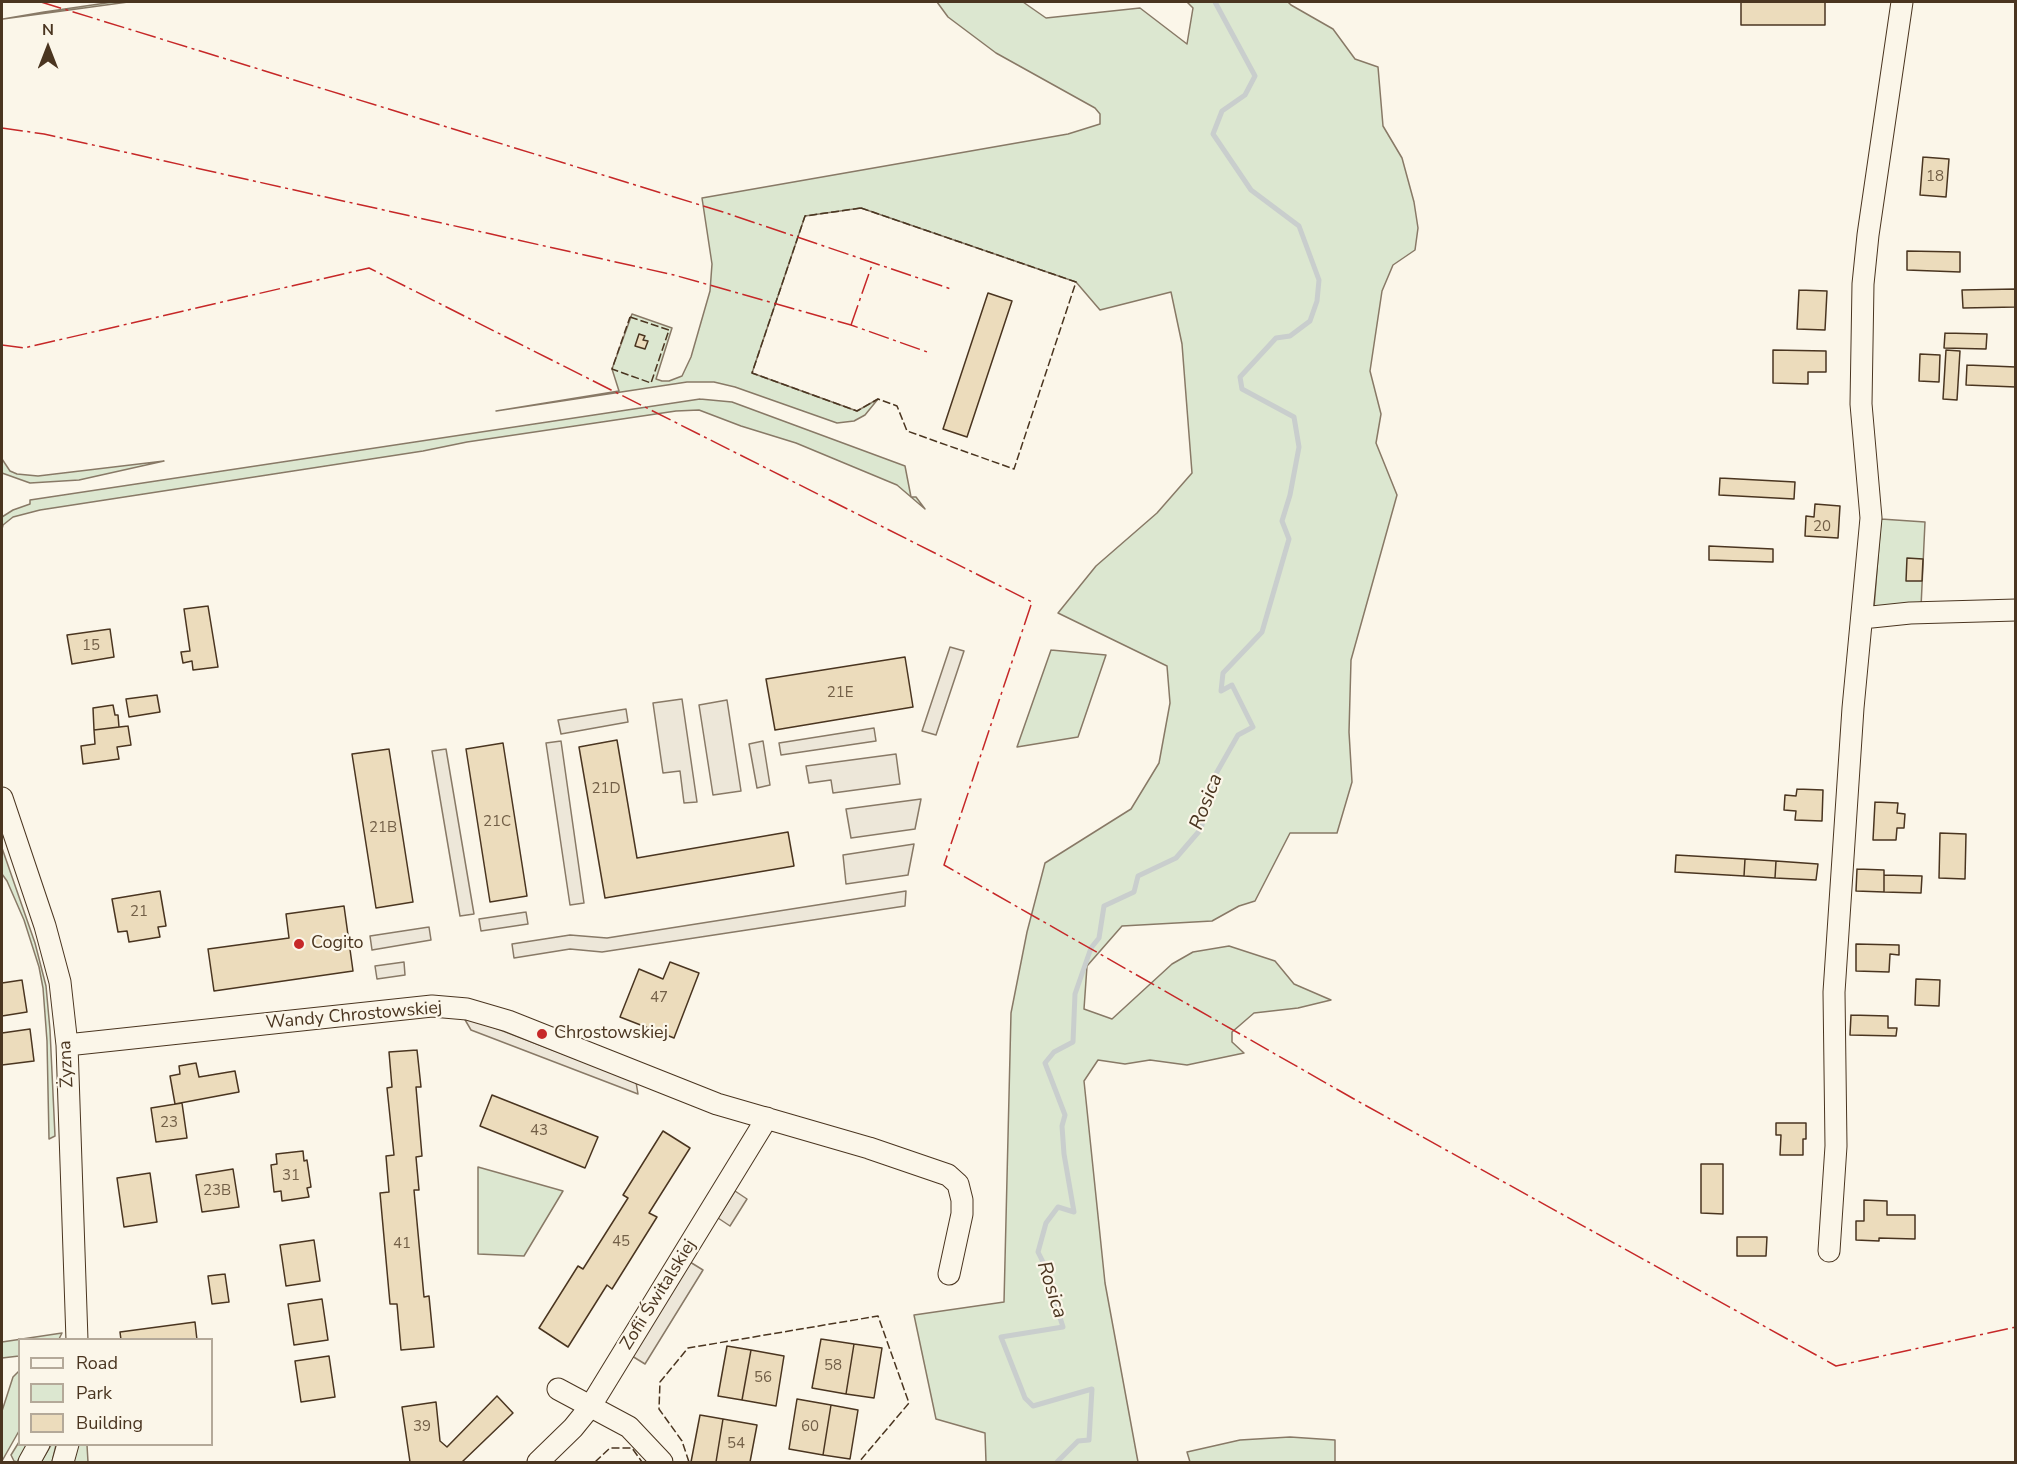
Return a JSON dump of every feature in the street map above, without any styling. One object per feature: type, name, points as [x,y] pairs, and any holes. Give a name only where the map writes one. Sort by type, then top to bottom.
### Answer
[{"type":"street","points":[[1829,1251],[1836,1146],[1834,992],[1853,708],[1871,518],[1862,404],[1863,284],[1902,2]]},
{"type":"street","points":[[1862,618],[1921,612],[2016,610]]},
{"type":"street","name":"Żyzna","points":[[2,798],[52,948],[60,982],[67,1045],[77,1338]]},
{"type":"street","name":"Wandy Chrostowskiej","points":[[67,1045],[432,1006],[467,1009],[508,1021],[717,1104],[868,1148],[948,1175],[958,1184],[963,1200],[963,1214],[948,1274]]},
{"type":"street","name":"Zofii Świtalskiej","points":[[538,1462],[573,1428],[590,1407],[767,1118]]},
{"type":"street","points":[[558,1389],[629,1427],[662,1462]]},
{"type":"street","points":[[29,1462],[38,1446]]},
{"type":"street","points":[[63,1462],[67,1446]]},
{"type":"green space","points":[[128,2],[3,19],[44,12]]},
{"type":"green space","points":[[937,2],[1023,2],[1046,18],[1140,8],[1187,44],[1193,8],[1187,2],[1288,2],[1333,29],[1355,59],[1378,67],[1383,126],[1402,158],[1414,202],[1418,228],[1415,250],[1393,265],[1382,291],[1370,371],[1381,414],[1376,443],[1397,495],[1351,660],[1349,732],[1352,782],[1337,833],[1290,833],[1255,901],[1239,906],[1212,921],[1122,926],[1087,966],[1084,1009],[1112,1019],[1172,964],[1193,952],[1229,946],[1275,961],[1294,984],[1331,1000],[1298,1008],[1254,1013],[1232,1032],[1232,1042],[1244,1053],[1187,1065],[1150,1060],[1125,1064],[1098,1060],[1084,1081],[1105,1283],[1138,1462],[986,1462],[985,1433],[936,1419],[914,1315],[1004,1302],[1011,1013],[1027,932],[1045,863],[1131,809],[1159,763],[1170,703],[1167,666],[1058,613],[1096,566],[1157,513],[1192,473],[1182,344],[1171,292],[1100,310],[1076,282],[861,208],[805,216],[752,373],[857,411],[878,399],[865,415],[854,421],[837,423],[735,387],[714,382],[687,382],[496,411],[619,391],[612,369],[632,314],[672,328],[656,379],[669,381],[682,376],[691,357],[710,291],[712,264],[702,198],[1068,134],[1100,124],[1100,114],[1095,108],[996,53],[948,17]]},
{"type":"green space","points":[[700,399],[732,402],[905,466],[911,497],[897,485],[796,443],[699,410],[676,411],[467,442],[423,451],[40,510],[13,517],[3,525],[2,529],[2,517],[30,504],[30,500]]},
{"type":"green space","points":[[2,459],[10,471],[38,476],[164,461],[79,480],[30,483],[2,473]]},
{"type":"green space","points":[[911,497],[916,497],[925,509]]},
{"type":"green space","points":[[1881,519],[1925,522],[1921,607],[1874,608]]},
{"type":"green space","points":[[1051,650],[1106,655],[1078,737],[1017,747]]},
{"type":"green space","points":[[2,848],[35,943],[46,986],[55,1136],[49,1139],[47,1041],[43,988],[24,920],[2,874]]},
{"type":"green space","points":[[478,1167],[563,1191],[524,1256],[478,1254]]},
{"type":"green space","points":[[62,1333],[60,1338],[29,1338]]},
{"type":"green space","points":[[18,1340],[18,1356],[2,1358],[2,1342]]},
{"type":"green space","points":[[18,1372],[18,1433],[2,1461],[2,1411],[13,1377]]},
{"type":"green space","points":[[1290,1437],[1335,1440],[1335,1462],[1190,1462],[1187,1452],[1240,1440]]},
{"type":"green space","points":[[18,1444],[18,1446],[27,1446],[17,1462],[11,1455]]},
{"type":"green space","points":[[50,1446],[56,1446],[52,1462],[41,1462]]},
{"type":"green space","points":[[78,1446],[87,1446],[88,1462],[73,1462]]},
{"type":"shaded area","points":[[950,647],[964,651],[936,735],[922,731]]},
{"type":"shaded area","points":[[682,699],[697,802],[684,803],[680,771],[663,773],[653,703]]},
{"type":"shaded area","points":[[727,700],[741,791],[713,795],[699,705]]},
{"type":"shaded area","points":[[626,709],[628,722],[561,734],[558,720]]},
{"type":"shaded area","points":[[874,728],[876,741],[781,755],[779,743]]},
{"type":"shaded area","points":[[561,741],[584,903],[570,905],[546,743]]},
{"type":"shaded area","points":[[763,741],[770,785],[757,788],[749,744]]},
{"type":"shaded area","points":[[446,749],[474,914],[460,916],[432,751]]},
{"type":"shaded area","points":[[896,754],[900,784],[833,793],[831,780],[809,783],[806,766]]},
{"type":"shaded area","points":[[921,799],[915,829],[851,838],[846,809]]},
{"type":"shaded area","points":[[914,844],[908,875],[846,884],[843,855]]},
{"type":"shaded area","points":[[906,891],[905,906],[602,952],[570,949],[514,958],[512,944],[570,935],[607,938]]},
{"type":"shaded area","points":[[526,912],[528,924],[481,931],[479,919]]},
{"type":"shaded area","points":[[429,927],[431,940],[372,950],[370,936]]},
{"type":"shaded area","points":[[404,962],[405,975],[377,979],[375,966]]},
{"type":"shaded area","points":[[464,1018],[636,1082],[638,1094],[471,1030]]},
{"type":"shaded area","points":[[735,1191],[747,1199],[730,1226],[718,1218]]},
{"type":"shaded area","points":[[690,1262],[703,1270],[645,1364],[632,1356]]},
{"type":"building","points":[[1741,2],[1825,2],[1825,25],[1741,25]]},
{"type":"building","points":[[1923,157],[1949,159],[1946,197],[1920,195]]},
{"type":"building","points":[[1907,251],[1960,252],[1960,272],[1907,270]]},
{"type":"building","points":[[2016,289],[2016,307],[1963,308],[1962,290]]},
{"type":"building","points":[[1799,290],[1827,291],[1825,330],[1797,329]]},
{"type":"building","points":[[988,293],[1012,301],[967,437],[943,429]]},
{"type":"building","points":[[1945,333],[1987,334],[1986,349],[1944,348]]},
{"type":"building","points":[[639,334],[645,336],[643,340],[648,341],[645,349],[635,346]]},
{"type":"building","points":[[1773,350],[1826,351],[1826,372],[1808,372],[1808,384],[1773,383]]},
{"type":"building","points":[[1946,350],[1960,351],[1957,400],[1943,399]]},
{"type":"building","points":[[1920,354],[1940,355],[1939,382],[1919,381]]},
{"type":"building","points":[[1967,365],[2016,367],[2016,387],[1966,385]]},
{"type":"building","points":[[1720,478],[1795,482],[1794,499],[1719,495]]},
{"type":"building","points":[[1815,504],[1840,506],[1838,538],[1805,536],[1806,516],[1814,517]]},
{"type":"building","points":[[1709,546],[1773,549],[1773,562],[1709,560]]},
{"type":"building","points":[[1907,558],[1923,559],[1922,581],[1906,581]]},
{"type":"building","points":[[208,606],[218,667],[193,670],[192,661],[183,663],[181,652],[190,651],[184,609]]},
{"type":"building","points":[[110,629],[114,657],[72,664],[67,635]]},
{"type":"building","points":[[905,657],[913,707],[775,730],[766,679]]},
{"type":"building","points":[[157,695],[160,712],[129,717],[126,699]]},
{"type":"building","points":[[113,705],[115,715],[118,715],[119,727],[94,730],[93,708]]},
{"type":"building","points":[[128,726],[131,745],[117,747],[119,759],[83,764],[81,746],[95,744],[94,730]]},
{"type":"building","points":[[617,740],[637,858],[788,832],[794,866],[605,898],[579,747]]},
{"type":"building","points":[[503,743],[527,896],[490,902],[466,749]]},
{"type":"building","points":[[389,749],[413,902],[376,908],[352,754]]},
{"type":"building","points":[[1797,789],[1823,790],[1822,821],[1795,820],[1796,811],[1784,810],[1785,795],[1796,796]]},
{"type":"building","points":[[1875,802],[1898,803],[1897,813],[1905,814],[1904,828],[1897,828],[1896,840],[1873,840]]},
{"type":"building","points":[[1940,833],[1966,834],[1965,879],[1939,878]]},
{"type":"building","points":[[1676,855],[1745,859],[1744,876],[1675,872]]},
{"type":"building","points":[[1745,859],[1776,861],[1775,878],[1744,876]]},
{"type":"building","points":[[1776,861],[1818,864],[1816,880],[1775,878]]},
{"type":"building","points":[[1857,869],[1884,870],[1884,892],[1856,891]]},
{"type":"building","points":[[1884,875],[1922,876],[1921,893],[1884,892]]},
{"type":"building","points":[[160,891],[166,926],[158,927],[160,937],[129,942],[127,931],[118,932],[112,899]]},
{"type":"building","name":"Cogito","points":[[344,906],[353,971],[214,991],[208,949],[289,938],[286,914]]},
{"type":"building","points":[[1856,944],[1899,945],[1899,955],[1890,954],[1889,972],[1856,971]]},
{"type":"building","points":[[670,962],[699,973],[674,1038],[620,1017],[639,969],[663,979]]},
{"type":"building","points":[[1916,979],[1940,980],[1939,1006],[1915,1005]]},
{"type":"building","points":[[22,980],[27,1012],[2,1016],[2,983]]},
{"type":"building","points":[[1851,1015],[1888,1016],[1888,1028],[1897,1028],[1896,1036],[1850,1035]]},
{"type":"building","points":[[30,1029],[34,1061],[2,1065],[2,1033]]},
{"type":"building","points":[[417,1050],[421,1087],[416,1087],[422,1156],[416,1157],[419,1190],[414,1190],[424,1297],[429,1296],[434,1347],[401,1350],[397,1304],[390,1304],[380,1193],[389,1192],[386,1156],[394,1155],[387,1088],[392,1087],[389,1052]]},
{"type":"building","points":[[196,1063],[199,1077],[235,1071],[239,1092],[175,1104],[170,1076],[180,1074],[179,1066]]},
{"type":"building","points":[[492,1095],[598,1137],[585,1168],[480,1126]]},
{"type":"building","points":[[182,1103],[187,1138],[156,1142],[151,1108]]},
{"type":"building","points":[[1776,1123],[1806,1123],[1803,1155],[1780,1155],[1781,1135],[1776,1135]]},
{"type":"building","points":[[663,1131],[690,1148],[649,1213],[657,1217],[612,1289],[607,1285],[568,1347],[539,1328],[578,1266],[583,1269],[628,1198],[623,1195]]},
{"type":"building","points":[[303,1151],[304,1161],[307,1160],[311,1187],[307,1188],[309,1197],[282,1201],[281,1191],[274,1192],[271,1165],[277,1164],[276,1154]]},
{"type":"building","points":[[1701,1164],[1723,1164],[1723,1214],[1701,1213]]},
{"type":"building","points":[[233,1169],[239,1207],[202,1212],[196,1175]]},
{"type":"building","points":[[150,1173],[157,1222],[124,1227],[117,1178]]},
{"type":"building","points":[[1864,1200],[1887,1201],[1887,1215],[1915,1215],[1915,1239],[1856,1240],[1856,1221],[1864,1221]]},
{"type":"building","points":[[1737,1237],[1767,1237],[1766,1256],[1737,1256]]},
{"type":"building","points":[[314,1240],[320,1281],[286,1286],[280,1245]]},
{"type":"building","points":[[225,1274],[229,1302],[212,1304],[208,1276]]},
{"type":"building","points":[[322,1299],[328,1340],[294,1345],[288,1304]]},
{"type":"building","points":[[195,1322],[197,1338],[121,1338],[120,1332]]},
{"type":"building","points":[[821,1339],[854,1344],[846,1394],[812,1388]]},
{"type":"building","points":[[854,1344],[882,1348],[874,1398],[846,1394]]},
{"type":"building","points":[[727,1346],[751,1350],[742,1400],[718,1396]]},
{"type":"building","points":[[751,1350],[784,1356],[776,1406],[742,1400]]},
{"type":"building","points":[[329,1356],[335,1397],[301,1402],[295,1361]]},
{"type":"building","points":[[497,1396],[513,1413],[462,1462],[410,1462],[402,1407],[436,1402],[440,1441],[447,1447]]},
{"type":"building","points":[[797,1399],[831,1405],[823,1455],[789,1449]]},
{"type":"building","points":[[831,1405],[858,1410],[850,1459],[823,1455]]},
{"type":"building","points":[[700,1415],[723,1419],[716,1462],[691,1462]]},
{"type":"building","points":[[723,1419],[757,1425],[750,1462],[716,1462]]},
{"type":"waterway","name":"Rosica","points":[[1057,1462],[1078,1441],[1089,1440],[1092,1389],[1033,1406],[1025,1398],[1001,1337],[1063,1327],[1051,1289],[1049,1274],[1038,1252],[1046,1223],[1058,1207],[1074,1212],[1064,1154],[1062,1126],[1065,1115],[1045,1063],[1054,1052],[1073,1042],[1075,994],[1091,948],[1099,938],[1104,906],[1134,892],[1138,876],[1176,858],[1201,829],[1213,779],[1238,735],[1253,727],[1232,685],[1221,691],[1223,673],[1262,632],[1289,539],[1282,521],[1290,495],[1299,447],[1294,417],[1242,389],[1240,377],[1276,338],[1290,336],[1310,321],[1317,301],[1319,280],[1299,226],[1251,190],[1213,134],[1222,111],[1245,95],[1255,76],[1215,2]]},
{"type":"fence","points":[[861,208],[1076,282],[1014,469],[907,431],[897,406],[878,399],[857,411],[752,373],[805,216],[861,208]]},
{"type":"fence","points":[[630,317],[669,330],[651,383],[612,369],[630,317]]},
{"type":"fence","points":[[689,1462],[682,1441],[659,1409],[660,1382],[688,1348],[878,1316],[909,1403],[859,1462]]},
{"type":"fence","points":[[595,1462],[610,1448],[632,1448],[642,1462]]},
{"type":"power","points":[[41,2],[723,212],[951,289]]},
{"type":"power","points":[[2,128],[44,134],[674,275],[851,325],[930,353]]},
{"type":"power","points":[[851,325],[873,262]]},
{"type":"power","points":[[2,345],[24,348],[369,268],[1032,602],[944,865],[1354,1099],[1836,1366],[2016,1327]]},
{"type":"place","name":"Cogito","points":[[299,944]]},
{"type":"place","name":"Chrostowskiej","points":[[542,1034]]}]
